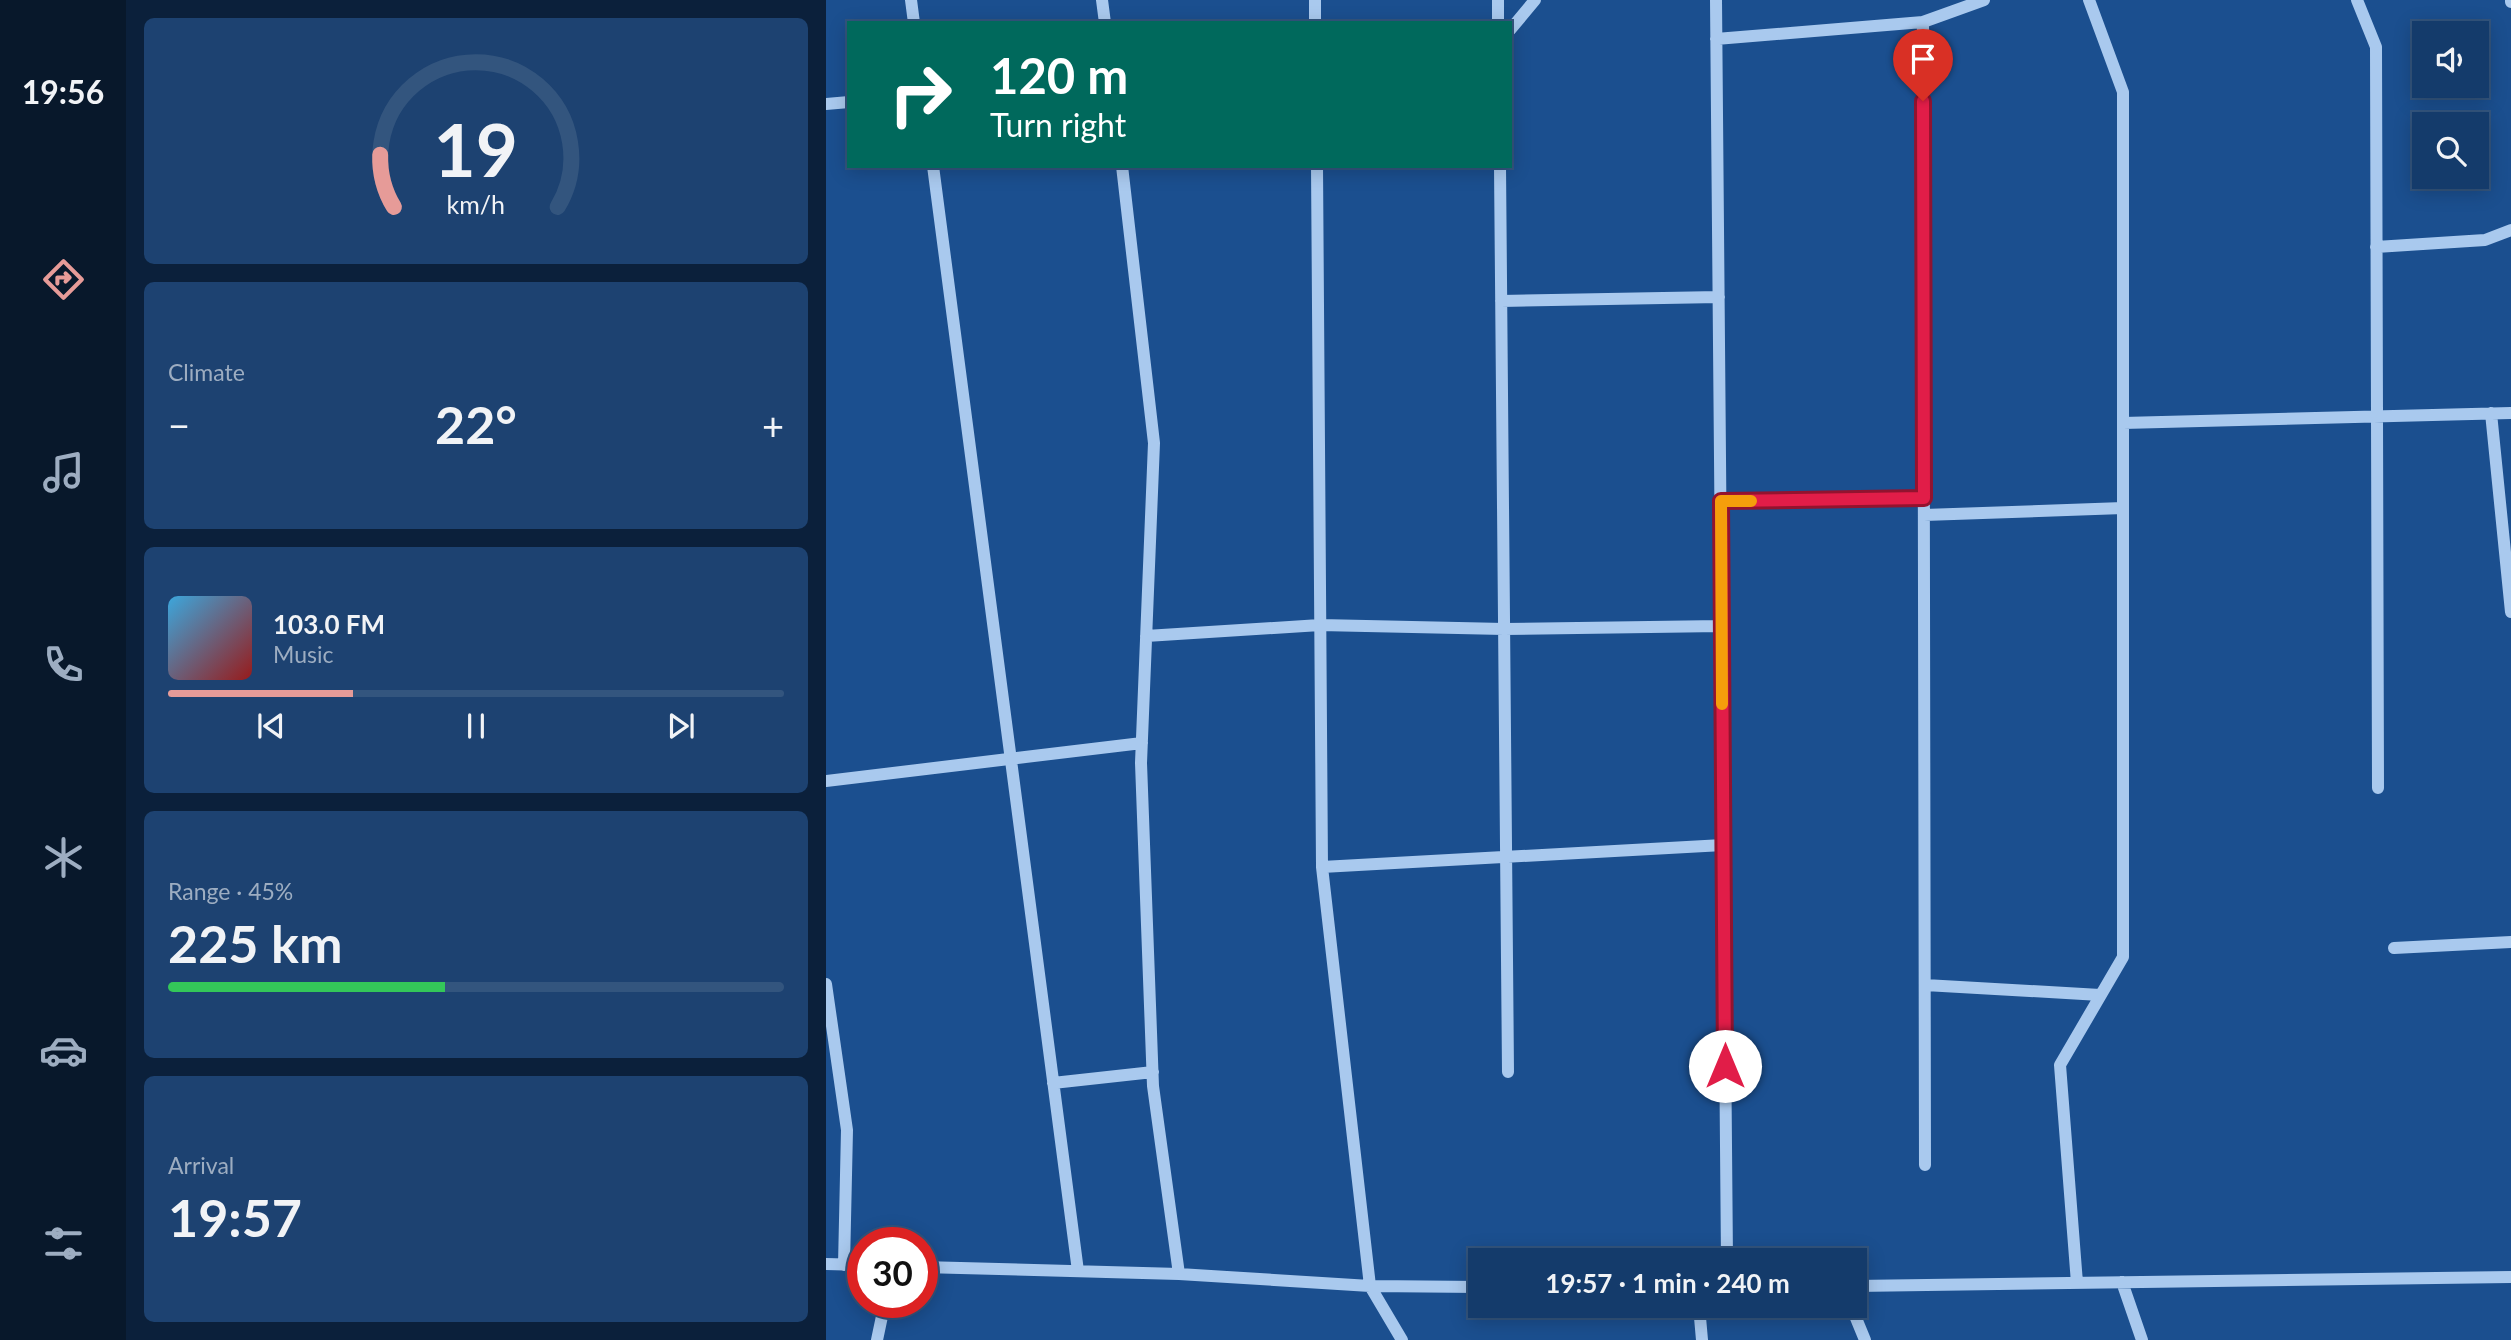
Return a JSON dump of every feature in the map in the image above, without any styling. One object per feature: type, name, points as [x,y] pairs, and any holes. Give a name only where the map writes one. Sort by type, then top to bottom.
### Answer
[{"type":"street","points":[[911,0],[914,21]]},
{"type":"street","points":[[1102,0],[1105,21]]},
{"type":"street","points":[[1315,0],[1315,21]]},
{"type":"street","points":[[1498,0],[1498,21]]},
{"type":"street","points":[[1512,28],[1535,0]]},
{"type":"street","points":[[1716,0],[1727,1248]]},
{"type":"street","points":[[1716,39],[1923,22],[1984,0]]},
{"type":"street","points":[[2077,1283],[2060,1065],[2123,957],[2123,92],[2089,0]]},
{"type":"street","points":[[2357,0],[2376,47],[2378,788]]},
{"type":"street","points":[[1923,22],[1925,1165]]},
{"type":"street","points":[[826,104],[847,102]]},
{"type":"street","points":[[933,168],[1078,1271]]},
{"type":"street","points":[[1122,168],[1154,443],[1142,743],[1153,1072],[1178,1274]]},
{"type":"street","points":[[1317,168],[1322,867],[1370,1286],[1402,1340]]},
{"type":"street","points":[[1500,168],[1508,1072]]},
{"type":"street","points":[[2376,247],[2485,240],[2511,230]]},
{"type":"street","points":[[1501,301],[1718,298]]},
{"type":"street","points":[[2491,413],[2511,612]]},
{"type":"street","points":[[2123,423],[2511,413]]},
{"type":"street","points":[[1721,501],[1924,498]]},
{"type":"street","points":[[1924,515],[2123,508]]},
{"type":"street","points":[[1146,636],[1320,625],[1504,629],[1721,626]]},
{"type":"street","points":[[826,781],[1142,743]]},
{"type":"street","points":[[1322,867],[1723,845]]},
{"type":"street","points":[[2394,947],[2511,942]]},
{"type":"street","points":[[826,984],[847,1130],[844,1265],[826,1264]]},
{"type":"street","points":[[1925,985],[2100,995]]},
{"type":"street","points":[[1053,1083],[1153,1072]]},
{"type":"street","points":[[938,1267],[1178,1274],[1370,1286],[1468,1287]]},
{"type":"street","points":[[1867,1286],[2511,1278]]},
{"type":"street","points":[[2122,1282],[2142,1340]]},
{"type":"street","points":[[877,1340],[881,1318]]},
{"type":"street","points":[[1700,1318],[1702,1340]]},
{"type":"street","points":[[1856,1318],[1864,1340]]},
{"type":"slow traffic","points":[[1722,704],[1721,501],[1751,501]]},
{"type":"route","points":[[1725,1066],[1721,501],[1924,498],[1923,101]]}]
